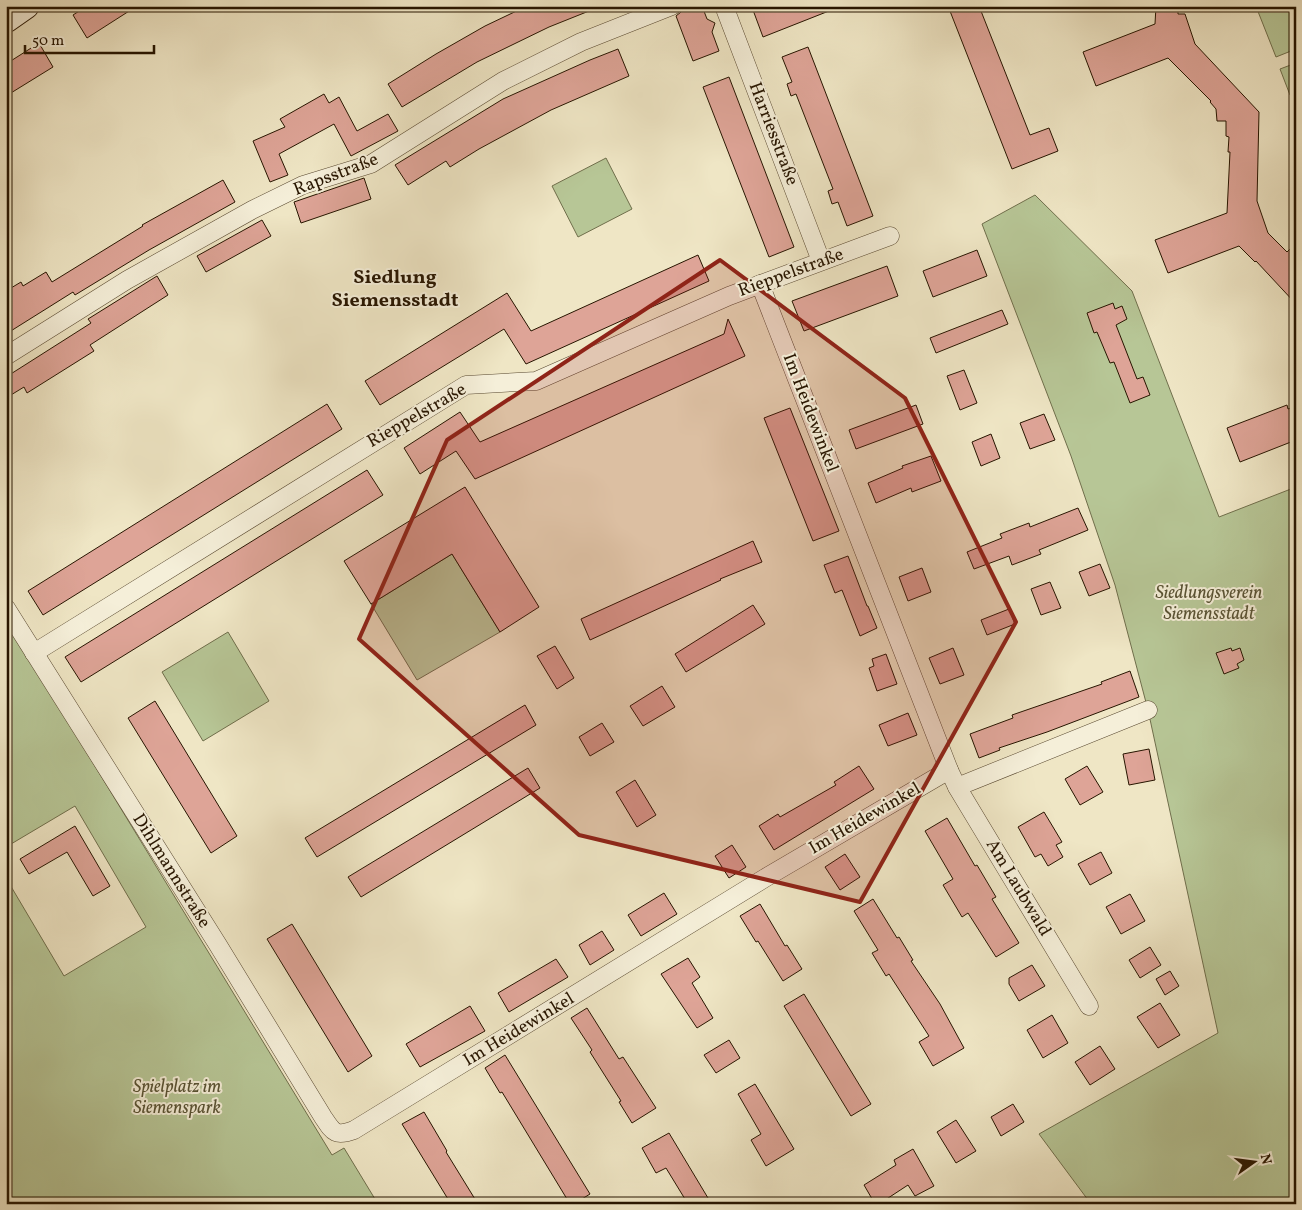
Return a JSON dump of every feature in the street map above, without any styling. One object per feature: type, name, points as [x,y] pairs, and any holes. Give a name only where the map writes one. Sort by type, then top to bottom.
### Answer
[{"type":"main road","points":[[6,20],[26,6]]},
{"type":"street","name":"Rapsstraße","points":[[6,356],[127,280],[252,210],[303,186],[371,164],[503,81],[581,42],[672,6]]},
{"type":"street","name":"Harriesstraße","points":[[724,6],[822,261]]},
{"type":"street","name":"Rieppelstraße","points":[[34,653],[466,384],[536,381],[729,296],[890,236]]},
{"type":"street","name":"Im Heidewinkel","points":[[336,1133],[341,1134],[354,1130],[770,875],[949,770],[760,284]]},
{"type":"street","name":"Dihlmannstraße","points":[[6,608],[323,1117],[336,1133]]},
{"type":"street","points":[[957,787],[1148,710]]},
{"type":"street","name":"Am Laubwald","points":[[949,770],[957,787],[1089,1006]]},
{"type":"highlighted area","points":[[720,260],[905,398],[1016,622],[860,902],[579,835],[359,639],[447,440]]},
{"type":"green space","points":[[1264,6],[1292,6],[1296,17],[1296,49],[1276,57],[1257,9]]},
{"type":"green space","points":[[1296,63],[1296,92],[1290,95],[1280,69]]},
{"type":"green space","points":[[606,158],[632,209],[578,237],[552,186]]},
{"type":"green space","name":"Siedlungsverein Siemensstadt","points":[[1035,195],[1132,291],[1219,517],[1296,487],[1296,1204],[1091,1204],[1039,1134],[1218,1033],[1148,710],[1115,585],[1071,456],[982,224]]},
{"type":"green space","points":[[452,554],[500,632],[417,680],[371,604]]},
{"type":"green space","name":"Spielplatz im Siemenspark","points":[[6,620],[332,1155],[344,1148],[378,1204],[6,1204],[6,878],[64,976],[146,927],[75,806],[6,847]]},
{"type":"green space","points":[[228,632],[269,701],[203,741],[162,672]]},
{"type":"building","points":[[87,6],[137,6],[87,38],[73,15]]},
{"type":"building","points":[[527,6],[599,7],[549,27],[477,62],[402,107],[388,84],[485,26]]},
{"type":"building","points":[[682,6],[702,6],[707,19],[715,23],[712,32],[719,51],[693,61],[676,16],[681,12]]},
{"type":"building","points":[[763,6],[839,7],[763,37],[753,10]]},
{"type":"building","points":[[948,6],[979,6],[1030,135],[1049,128],[1058,151],[1012,169]]},
{"type":"building","points":[[1156,6],[1178,6],[1178,14],[1185,14],[1195,44],[1259,112],[1257,201],[1268,233],[1287,252],[1296,243],[1296,304],[1256,261],[1239,246],[1168,273],[1155,240],[1227,213],[1230,152],[1228,152],[1229,137],[1226,136],[1226,121],[1217,121],[1216,109],[1211,101],[1168,58],[1096,86],[1083,52],[1155,24]]},
{"type":"building","points":[[39,43],[53,67],[6,96],[6,64]]},
{"type":"building","points":[[808,47],[873,216],[847,226],[838,202],[832,204],[828,191],[833,189],[796,94],[791,96],[787,84],[792,82],[782,57]]},
{"type":"building","points":[[618,49],[629,76],[551,110],[450,167],[446,161],[408,185],[395,165],[503,99]]},
{"type":"building","points":[[729,77],[794,247],[769,257],[703,87]]},
{"type":"building","points":[[324,94],[329,103],[339,97],[357,131],[388,114],[398,131],[351,156],[334,124],[279,154],[288,175],[270,182],[253,141],[285,127],[280,119]]},
{"type":"building","points":[[364,178],[371,199],[301,223],[294,202]]},
{"type":"building","points":[[223,180],[235,202],[149,250],[75,295],[73,292],[6,334],[6,291],[21,282],[23,286],[46,272],[52,282],[142,225]]},
{"type":"building","points":[[262,220],[271,236],[206,272],[197,256]]},
{"type":"building","points":[[977,250],[987,276],[933,297],[923,271]]},
{"type":"building","points":[[698,255],[709,281],[526,364],[504,329],[380,405],[365,381],[507,293],[531,331]]},
{"type":"building","points":[[887,266],[898,296],[804,331],[792,301]]},
{"type":"building","points":[[157,276],[168,295],[90,345],[94,351],[27,393],[24,387],[6,398],[6,377],[91,323],[88,319]]},
{"type":"building","points":[[1113,303],[1115,309],[1122,306],[1127,319],[1116,325],[1137,379],[1143,377],[1150,395],[1130,403],[1114,362],[1110,363],[1097,332],[1094,333],[1087,313]]},
{"type":"building","points":[[1002,310],[1008,324],[936,353],[930,338]]},
{"type":"building","points":[[728,319],[745,356],[475,479],[456,451],[420,474],[404,448],[460,412],[480,442],[724,334]]},
{"type":"building","points":[[964,370],[977,403],[960,410],[947,376]]},
{"type":"building","points":[[327,404],[342,429],[43,615],[28,591]]},
{"type":"building","points":[[916,405],[923,424],[856,449],[849,430]]},
{"type":"building","points":[[1287,405],[1288,409],[1296,406],[1296,440],[1240,462],[1227,428]]},
{"type":"building","points":[[790,408],[839,531],[813,541],[764,418]]},
{"type":"building","points":[[1044,414],[1055,440],[1030,449],[1020,423]]},
{"type":"building","points":[[991,434],[1000,458],[981,466],[972,442]]},
{"type":"building","points":[[931,456],[941,481],[912,492],[911,488],[876,503],[868,483],[903,468],[902,466]]},
{"type":"building","points":[[367,470],[383,495],[81,682],[65,657]]},
{"type":"building","points":[[465,487],[539,607],[500,632],[452,554],[371,604],[344,561]]},
{"type":"building","points":[[1078,508],[1088,530],[1039,550],[1041,554],[1012,565],[1009,556],[974,569],[967,552],[1002,538],[1000,534],[1029,523],[1030,527]]},
{"type":"building","points":[[753,541],[762,562],[720,579],[590,640],[581,619]]},
{"type":"building","points":[[848,556],[877,628],[860,636],[842,590],[835,593],[824,565]]},
{"type":"building","points":[[1100,564],[1110,588],[1089,596],[1079,572]]},
{"type":"building","points":[[922,568],[931,592],[908,601],[899,577]]},
{"type":"building","points":[[1050,582],[1061,608],[1041,615],[1031,589]]},
{"type":"building","points":[[753,605],[765,624],[686,672],[675,654]]},
{"type":"building","points":[[1009,609],[1015,624],[987,635],[981,620]]},
{"type":"building","points":[[555,646],[574,678],[557,689],[537,656]]},
{"type":"building","points":[[953,648],[964,675],[940,684],[929,658]]},
{"type":"building","points":[[1231,648],[1232,651],[1240,648],[1244,660],[1237,664],[1239,668],[1224,674],[1216,653]]},
{"type":"building","points":[[886,654],[897,684],[877,691],[869,668],[874,666],[872,659]]},
{"type":"building","points":[[1130,671],[1139,697],[999,748],[1000,750],[979,758],[970,734],[1013,718],[1012,715],[1102,684],[1101,682]]},
{"type":"building","points":[[662,686],[675,707],[643,726],[630,706]]},
{"type":"building","points":[[155,701],[237,836],[211,853],[128,718]]},
{"type":"building","points":[[525,705],[536,725],[317,857],[305,838]]},
{"type":"building","points":[[908,713],[917,735],[888,746],[879,725]]},
{"type":"building","points":[[602,723],[614,742],[590,756],[579,737]]},
{"type":"building","points":[[1149,749],[1155,780],[1129,785],[1123,754]]},
{"type":"building","points":[[859,766],[874,789],[774,850],[759,826],[778,814],[780,817],[836,785],[834,782]]},
{"type":"building","points":[[1087,766],[1103,792],[1080,805],[1065,779]]},
{"type":"building","points":[[528,768],[540,788],[361,897],[348,877]]},
{"type":"building","points":[[635,780],[656,815],[637,827],[616,792]]},
{"type":"building","points":[[1044,812],[1062,842],[1056,845],[1063,857],[1048,866],[1041,854],[1035,857],[1018,827]]},
{"type":"building","points":[[947,818],[975,866],[977,865],[996,897],[992,899],[1019,943],[996,957],[968,913],[962,917],[943,885],[953,879],[925,831]]},
{"type":"building","points":[[75,826],[110,886],[93,896],[67,852],[29,874],[20,859]]},
{"type":"building","points":[[732,845],[746,867],[729,878],[715,856]]},
{"type":"building","points":[[1101,852],[1112,873],[1090,885],[1078,864]]},
{"type":"building","points":[[845,854],[860,877],[840,890],[825,867]]},
{"type":"building","points":[[664,893],[677,914],[641,936],[628,915]]},
{"type":"building","points":[[1130,894],[1145,921],[1121,934],[1106,907]]},
{"type":"building","points":[[873,899],[940,1004],[964,1048],[933,1066],[919,1042],[929,1036],[889,974],[886,976],[872,953],[878,950],[854,911]]},
{"type":"building","points":[[760,904],[785,946],[787,945],[802,969],[783,981],[740,916]]},
{"type":"building","points":[[292,924],[372,1056],[348,1072],[267,939]]},
{"type":"building","points":[[602,931],[614,950],[590,965],[579,945]]},
{"type":"building","points":[[1150,947],[1161,965],[1140,978],[1129,960]]},
{"type":"building","points":[[688,958],[700,977],[692,983],[713,1018],[697,1028],[661,974]]},
{"type":"building","points":[[556,959],[568,977],[509,1012],[498,993]]},
{"type":"building","points":[[1032,965],[1045,986],[1019,1001],[1009,984],[1009,978]]},
{"type":"building","points":[[1170,971],[1179,986],[1165,995],[1156,979]]},
{"type":"building","points":[[804,994],[871,1104],[851,1116],[784,1006]]},
{"type":"building","points":[[1160,1003],[1180,1035],[1158,1048],[1137,1017]]},
{"type":"building","points":[[470,1006],[485,1031],[420,1067],[406,1044]]},
{"type":"building","points":[[587,1008],[619,1059],[623,1057],[656,1108],[632,1123],[619,1102],[621,1101],[590,1052],[592,1050],[571,1018]]},
{"type":"building","points":[[1052,1015],[1068,1043],[1043,1058],[1027,1030]]},
{"type":"building","points":[[729,1040],[740,1058],[716,1073],[704,1055]]},
{"type":"building","points":[[1100,1046],[1115,1069],[1090,1085],[1075,1062]]},
{"type":"building","points":[[505,1055],[590,1194],[574,1204],[570,1204],[502,1092],[500,1093],[485,1068]]},
{"type":"building","points":[[755,1084],[794,1149],[766,1166],[751,1140],[761,1134],[738,1094]]},
{"type":"building","points":[[1013,1104],[1024,1122],[1001,1136],[991,1117]]},
{"type":"building","points":[[424,1112],[478,1204],[451,1204],[402,1124]]},
{"type":"building","points":[[956,1120],[976,1151],[956,1163],[937,1132]]},
{"type":"building","points":[[669,1133],[708,1198],[699,1204],[688,1204],[666,1168],[656,1173],[642,1148]]},
{"type":"building","points":[[913,1149],[934,1186],[915,1196],[908,1185],[879,1204],[875,1204],[864,1185],[896,1165],[894,1160]]},
{"type":"district","name":"Siedlung Siemensstadt","points":[[395,290]]}]
